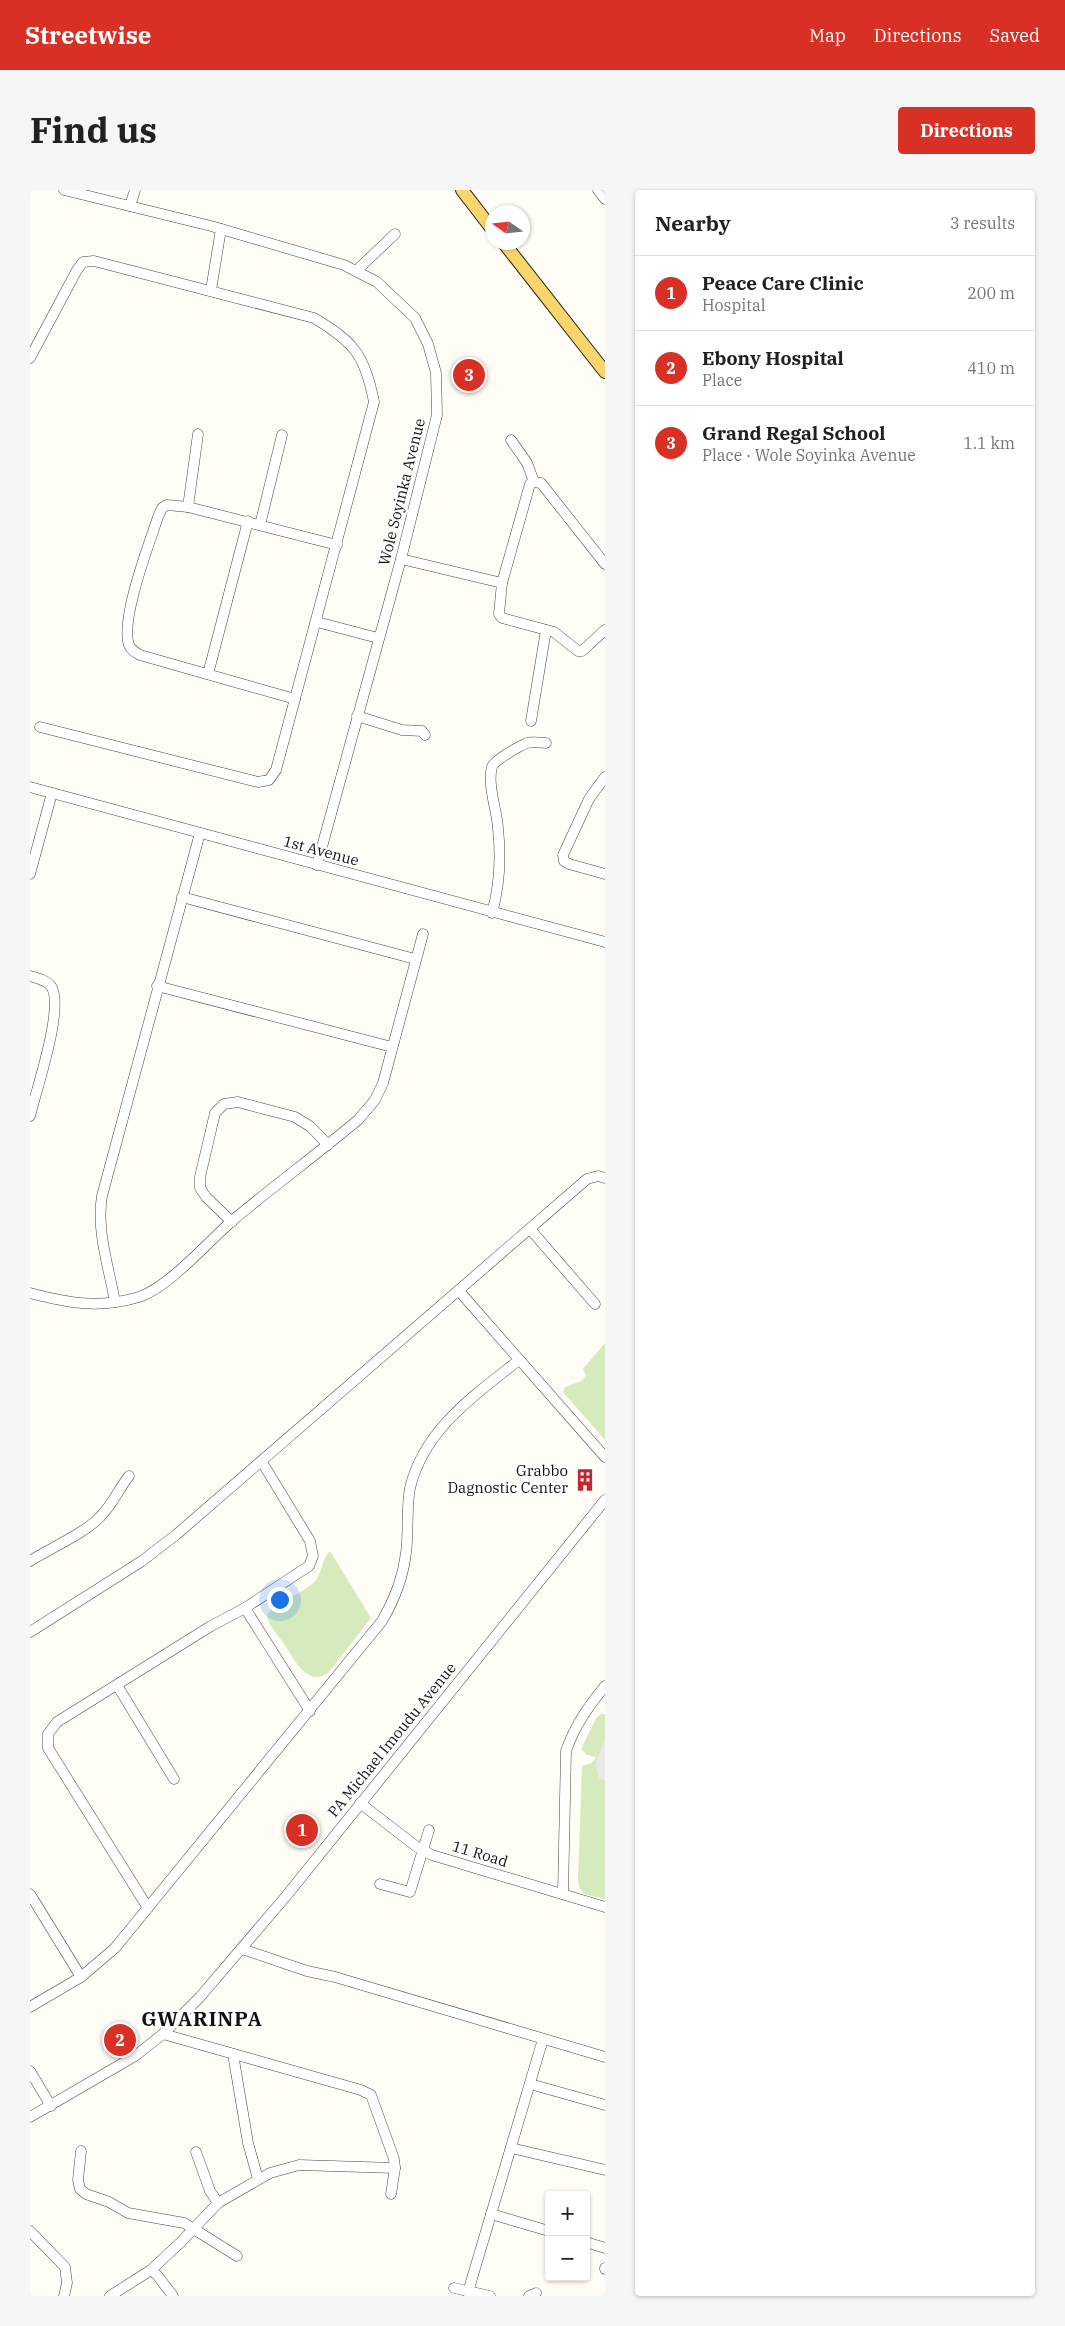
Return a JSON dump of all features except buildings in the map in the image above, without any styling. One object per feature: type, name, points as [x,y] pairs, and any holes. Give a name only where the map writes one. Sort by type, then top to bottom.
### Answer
[{"type":"main road","points":[[462,190],[485,220]]},
{"type":"main road","points":[[509,250],[605,372]]},
{"type":"street","name":"Wole Soyinka Avenue","points":[[64,190],[221,229],[344,265],[377,282],[415,318],[428,344],[436,374],[437,415],[401,559],[317,865]]},
{"type":"street","points":[[130,206],[135,190]]},
{"type":"street","points":[[598,190],[605,200]]},
{"type":"street","points":[[211,290],[221,229]]},
{"type":"street","points":[[356,271],[395,234]]},
{"type":"street","points":[[30,358],[83,262],[94,261],[314,318],[336,331],[356,349],[368,373],[374,402],[276,770],[269,780],[258,782],[40,727]]},
{"type":"street","points":[[188,507],[198,434]]},
{"type":"street","points":[[260,525],[282,435]]},
{"type":"street","points":[[511,440],[527,463],[534,482]]},
{"type":"street","points":[[534,482],[541,483],[605,564]]},
{"type":"street","points":[[534,482],[527,489],[502,583],[498,608],[499,614],[502,618],[554,632],[578,651],[582,651],[605,630]]},
{"type":"street","points":[[295,699],[140,655],[132,650],[128,643],[127,628],[138,579],[158,517],[162,508],[167,505],[188,507],[337,545]]},
{"type":"street","points":[[208,674],[248,522]]},
{"type":"street","points":[[401,559],[502,583]]},
{"type":"street","points":[[316,622],[378,638]]},
{"type":"street","points":[[531,722],[546,630]]},
{"type":"street","points":[[357,716],[402,730],[422,731],[425,735]]},
{"type":"street","points":[[492,913],[499,879],[500,852],[492,766],[496,760],[528,742],[546,743]]},
{"type":"street","points":[[605,777],[589,800],[563,855],[564,861],[569,864],[605,874]]},
{"type":"street","name":"1st Avenue","points":[[30,787],[605,942]]},
{"type":"street","points":[[30,874],[52,793]]},
{"type":"street","points":[[115,1302],[99,1209],[200,833]]},
{"type":"street","points":[[182,898],[415,959]]},
{"type":"street","points":[[30,1293],[87,1305],[115,1302],[140,1296],[161,1284],[232,1222],[358,1120],[376,1100],[382,1083],[423,934]]},
{"type":"street","points":[[30,976],[51,986],[56,1008],[30,1116]]},
{"type":"street","points":[[158,986],[392,1047]]},
{"type":"street","points":[[232,1222],[206,1197],[200,1188],[200,1177],[215,1113],[224,1104],[238,1102],[295,1117],[310,1127],[328,1145]]},
{"type":"street","points":[[30,1632],[142,1561],[262,1462],[588,1180],[598,1176],[605,1178]]},
{"type":"street","points":[[530,1229],[595,1304]]},
{"type":"street","points":[[459,1290],[605,1457]]},
{"type":"street","points":[[30,2007],[81,1977],[115,1948],[382,1621],[394,1600],[406,1552],[410,1489],[420,1461],[433,1438],[448,1419],[519,1360]]},
{"type":"street","points":[[148,1908],[48,1748],[48,1734],[57,1722],[212,1626],[245,1608],[309,1566],[313,1556],[310,1541],[262,1462]]},
{"type":"street","points":[[30,1561],[98,1519],[114,1502],[130,1476]]},
{"type":"street","name":"PA Michael Imoudu Avenue","points":[[30,2117],[111,2071],[163,2034],[200,1997],[242,1949],[605,1500]]},
{"type":"street","points":[[245,1608],[310,1711]]},
{"type":"street","points":[[117,1685],[174,1780]]},
{"type":"street","points":[[563,1894],[566,1751],[572,1732],[583,1714],[605,1686]]},
{"type":"street","name":"11 Road","points":[[360,1803],[423,1851],[450,1862],[605,1907]]},
{"type":"street","points":[[380,1884],[410,1892],[429,1830]]},
{"type":"street","points":[[30,1894],[81,1977]]},
{"type":"street","points":[[242,1949],[605,2058]]},
{"type":"street","points":[[163,2034],[361,2090],[371,2095],[394,2160],[395,2168],[390,2194]]},
{"type":"street","points":[[468,2292],[543,2039]]},
{"type":"street","points":[[234,2054],[248,2144],[258,2179]]},
{"type":"street","points":[[30,2071],[51,2106]]},
{"type":"street","points":[[530,2084],[605,2105]]},
{"type":"street","points":[[511,2148],[605,2170]]},
{"type":"street","points":[[81,2151],[78,2180],[80,2189],[86,2194],[110,2202],[128,2213],[163,2221],[174,2221],[194,2228],[237,2256]]},
{"type":"street","points":[[196,2152],[210,2191],[218,2203]]},
{"type":"street","points":[[110,2296],[151,2270],[218,2203],[270,2173],[299,2166],[395,2168]]},
{"type":"street","points":[[491,2214],[545,2230]]},
{"type":"street","points":[[30,2231],[65,2267],[66,2283],[64,2296]]},
{"type":"street","points":[[590,2243],[605,2248]]},
{"type":"street","points":[[151,2270],[158,2275],[173,2296]]},
{"type":"street","points":[[454,2288],[490,2296]]},
{"type":"shaded area","points":[[605,1740],[605,1780],[599,1778],[596,1764]]},
{"type":"green space","points":[[605,1343],[605,1440],[563,1392],[565,1387],[582,1381],[586,1375],[583,1369]]},
{"type":"green space","points":[[330,1551],[371,1618],[328,1673],[321,1677],[314,1677],[302,1670],[297,1664],[272,1627],[267,1615],[272,1609],[316,1580],[325,1557]]},
{"type":"green space","points":[[601,1714],[605,1714],[605,1740],[596,1764],[599,1778],[605,1780],[605,1899],[583,1892],[578,1880],[582,1766],[592,1763],[596,1757],[587,1755],[581,1749],[596,1718]]},
{"type":"place","name":"Grand Regal School","points":[[469,375]]},
{"type":"place","name":"Grabbo Dagnostic Center","points":[[585,1480]]},
{"type":"place","name":"Peace Care Clinic","points":[[302,1830]]},
{"type":"place","name":"Ebony Hospital","points":[[120,2040]]},
{"type":"district","name":"GWARINPA","points":[[202,2019]]}]
